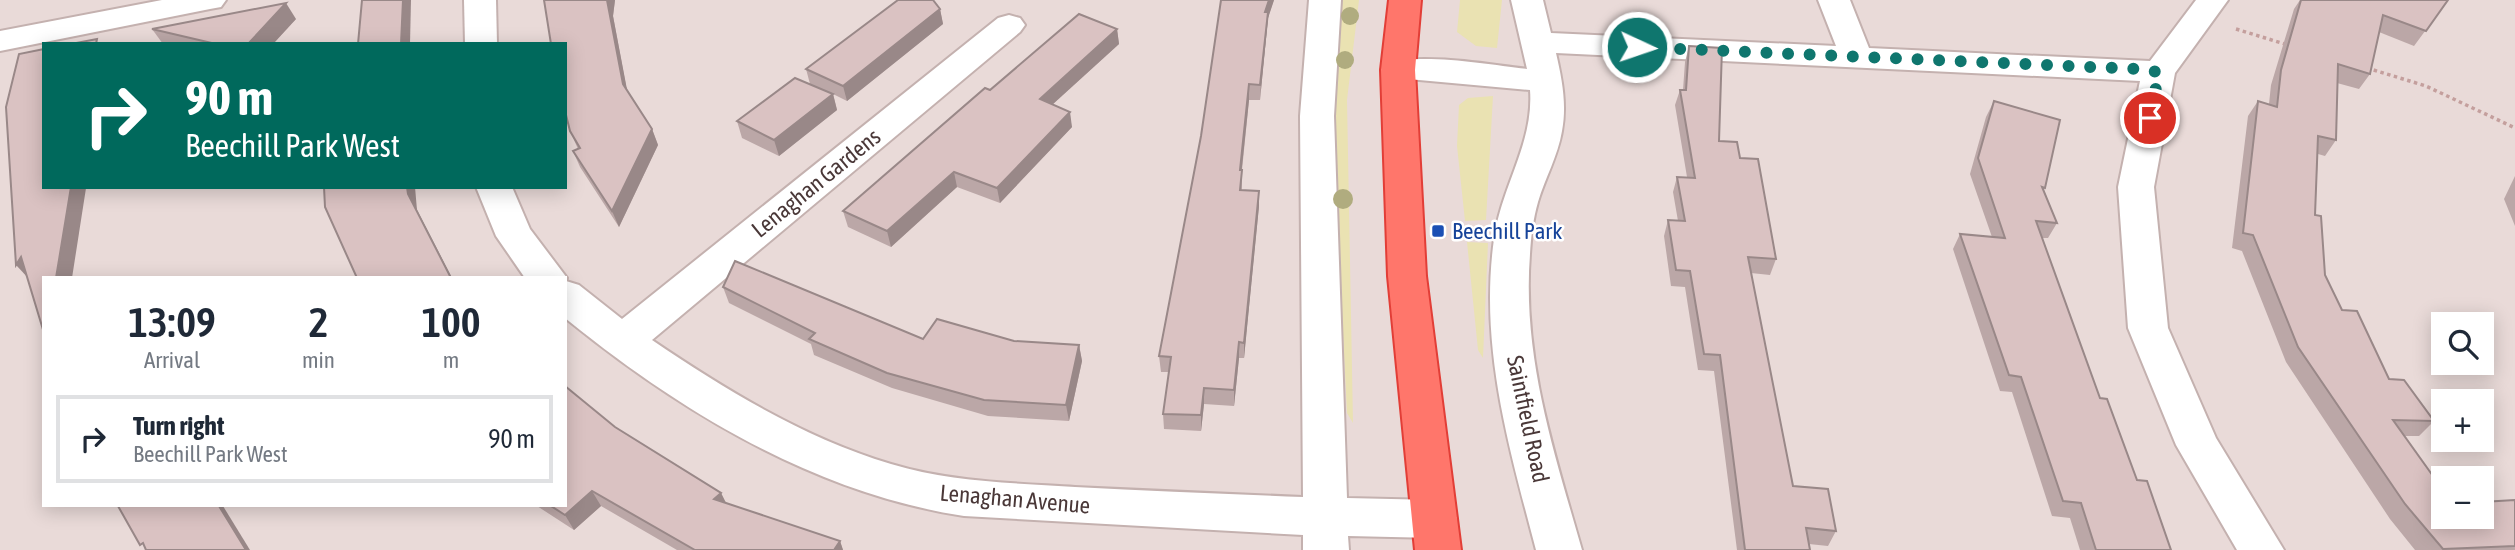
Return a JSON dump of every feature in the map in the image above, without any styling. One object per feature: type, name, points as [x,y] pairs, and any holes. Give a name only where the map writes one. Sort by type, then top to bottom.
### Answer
[{"type":"highway","points":[[1405,0],[1398,70],[1407,276],[1436,535]]},
{"type":"street","points":[[0,41],[210,0]]},
{"type":"street","points":[[480,0],[481,42]]},
{"type":"street","points":[[1325,0],[1319,44],[1315,155],[1322,309],[1326,533]]},
{"type":"street","name":"Saintfield Road","points":[[1527,0],[1544,81],[1545,130],[1519,204],[1512,244],[1509,293],[1512,348],[1519,399],[1559,550]]},
{"type":"street","points":[[1834,0],[1857,58]]},
{"type":"street","points":[[2206,8],[2159,72],[2136,187],[2148,328],[2198,445],[2262,550]]},
{"type":"street","name":"Lenaghan Gardens","points":[[623,341],[1010,25]]},
{"type":"street","points":[[1537,42],[2159,72]]},
{"type":"street","points":[[1398,70],[1462,72],[1544,81]]},
{"type":"street","points":[[495,189],[502,215],[528,259],[546,276]]},
{"type":"street","name":"Lenaghan Avenue","points":[[567,297],[623,341],[696,392],[761,429],[834,462],[894,484],[972,499],[1168,511],[1326,533],[1436,535]]},
{"type":"path","points":[[2206,8],[2294,47]]},
{"type":"path","points":[[2360,66],[2426,86],[2515,128]]},
{"type":"shaded area","points":[[0,0],[2515,0],[2515,550],[0,550]]},
{"type":"shaded area","points":[[1340,0],[1359,0],[1347,100],[1353,423],[1347,413],[1336,206],[1336,51]]},
{"type":"shaded area","points":[[1460,0],[1502,0],[1497,48],[1476,46],[1457,32]]},
{"type":"shaded area","points":[[1493,96],[1486,220],[1465,221],[1457,146],[1459,105],[1468,98]]},
{"type":"shaded area","points":[[1467,242],[1488,243],[1483,358],[1478,350]]},
{"type":"building","points":[[362,0],[403,0],[401,42],[358,42]]},
{"type":"building","points":[[544,0],[607,0],[623,84],[652,129],[612,211],[573,151],[580,148],[570,131],[567,119],[567,42],[551,42]]},
{"type":"building","points":[[898,0],[933,0],[940,9],[843,86],[806,69]]},
{"type":"building","points":[[1221,0],[1269,0],[1265,12],[1268,12],[1260,85],[1249,84],[1240,170],[1240,190],[1259,191],[1244,343],[1239,342],[1234,390],[1204,388],[1201,415],[1163,414],[1171,357],[1159,356],[1201,136]]},
{"type":"building","points":[[2301,0],[2448,0],[2426,31],[2383,15],[2370,74],[2338,64],[2336,140],[2318,136],[2315,215],[2321,216],[2325,275],[2342,310],[2357,311],[2389,379],[2404,380],[2431,417],[2431,421],[2393,420],[2431,473],[2431,529],[2494,529],[2494,501],[2515,500],[2515,546],[2443,549],[2405,504],[2298,347],[2253,235],[2243,233],[2258,101],[2277,107],[2281,70]]},
{"type":"building","points":[[286,3],[250,42],[207,42],[152,29]]},
{"type":"building","points":[[1079,14],[1117,29],[1040,99],[1070,112],[997,188],[954,172],[887,231],[843,211],[985,88],[990,90]]},
{"type":"building","points":[[1689,46],[1722,48],[1719,141],[1737,142],[1740,158],[1758,159],[1776,259],[1748,257],[1793,486],[1828,489],[1836,531],[1806,528],[1810,550],[1745,550],[1720,355],[1704,354],[1690,271],[1676,270],[1668,220],[1685,221],[1677,177],[1695,178],[1680,90],[1686,90]]},
{"type":"building","points":[[42,49],[42,189],[71,189],[56,276],[42,276],[42,326],[21,257],[16,265],[6,107],[19,54]]},
{"type":"building","points":[[795,78],[833,94],[774,140],[737,121]]},
{"type":"building","points":[[1994,101],[2060,120],[2045,188],[2042,187],[2057,223],[2036,221],[2100,398],[2107,399],[2137,480],[2147,481],[2171,550],[2096,550],[2081,503],[2063,501],[2021,377],[2009,375],[1960,234],[2005,238],[1978,158]]},
{"type":"building","points":[[324,189],[407,189],[450,276],[356,276],[325,207]]},
{"type":"building","points":[[735,261],[923,339],[937,319],[1014,341],[1079,345],[1066,405],[984,400],[887,373],[809,339],[815,333],[723,287]]},
{"type":"building","points":[[567,388],[615,427],[721,493],[714,499],[840,541],[834,550],[695,550],[592,491],[565,515],[553,507],[567,507]]},
{"type":"building","points":[[119,507],[220,507],[246,550],[146,550],[143,543],[140,545]]},
{"type":"place","name":"Beechill Park","points":[[1438,231]]},
{"type":"route","points":[[1637,47],[2138,69],[2159,72],[2150,118]]}]
